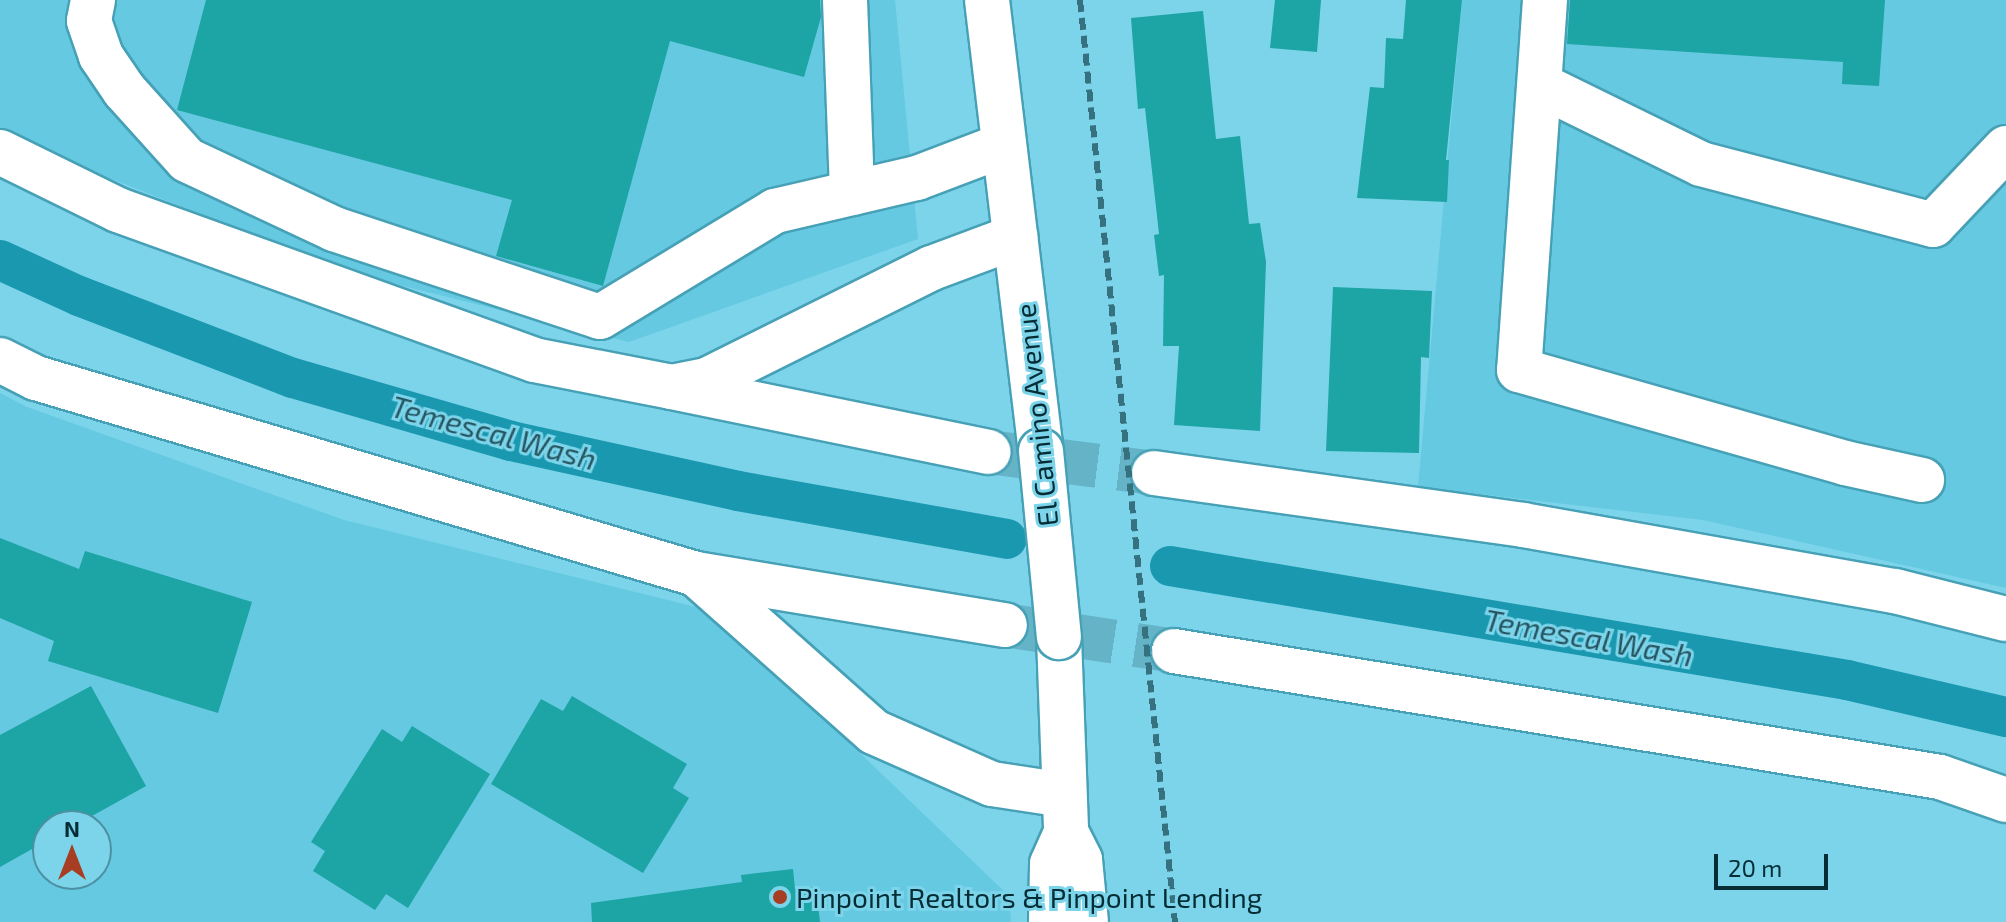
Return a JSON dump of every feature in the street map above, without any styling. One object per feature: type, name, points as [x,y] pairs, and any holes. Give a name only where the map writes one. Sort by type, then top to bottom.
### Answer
[{"type":"street","points":[[93,0],[89,21],[101,56],[124,90],[187,160],[334,229],[600,317],[775,211],[917,178],[1004,145]]},
{"type":"street","points":[[845,0],[852,193]]},
{"type":"street","name":"El Camino Avenue","points":[[987,0],[1041,451],[1059,637],[1065,813],[1080,860],[1086,922]]},
{"type":"street","points":[[1545,0],[1519,370],[1845,463],[1922,480]]},
{"type":"street","points":[[1540,85],[1701,164],[1933,225],[2006,148]]},
{"type":"street","points":[[0,152],[118,210],[534,360],[988,452]]},
{"type":"street","points":[[671,387],[707,380],[932,268],[1015,237]]},
{"type":"street","points":[[0,360],[36,378],[696,574],[1005,625]]},
{"type":"street","points":[[1154,473],[1523,525],[1895,591],[2006,619]]},
{"type":"street","points":[[696,574],[874,732],[1065,813]]},
{"type":"street","points":[[1174,651],[1940,777],[2006,800]]},
{"type":"street","name":"El Camino Avenue","points":[[1051,922],[1052,864],[1065,813]]},
{"type":"shaded area","points":[[0,0],[895,0],[918,239],[629,342],[347,272],[36,149],[0,130]]},
{"type":"shaded area","points":[[1462,0],[2006,0],[2006,588],[1703,520],[1418,487]]},
{"type":"shaded area","points":[[0,393],[27,407],[344,520],[712,611],[1009,896],[1011,922],[0,922]]},
{"type":"building","points":[[206,0],[820,0],[821,17],[804,77],[670,41],[603,286],[496,256],[512,200],[177,110]]},
{"type":"building","points":[[1275,0],[1321,0],[1317,52],[1270,48]]},
{"type":"building","points":[[1406,0],[1462,0],[1446,160],[1449,160],[1447,202],[1357,198],[1370,87],[1384,88],[1386,38],[1403,39]]},
{"type":"building","points":[[1570,0],[1885,0],[1879,86],[1842,84],[1843,62],[1567,44]]},
{"type":"building","points":[[1203,11],[1216,139],[1240,136],[1249,224],[1260,223],[1266,262],[1260,431],[1174,425],[1179,346],[1163,346],[1164,275],[1159,276],[1154,235],[1159,234],[1145,108],[1138,109],[1131,18]]},
{"type":"building","points":[[1333,287],[1432,291],[1429,358],[1421,357],[1419,453],[1326,451]]},
{"type":"building","points":[[0,538],[79,569],[85,551],[252,602],[218,713],[48,661],[54,641],[0,618]]},
{"type":"building","points":[[91,686],[146,786],[103,810],[32,810],[32,849],[0,867],[0,735]]},
{"type":"building","points":[[572,696],[687,764],[673,788],[689,798],[643,873],[491,784],[541,699],[563,711]]},
{"type":"building","points":[[412,726],[490,774],[408,908],[386,894],[375,910],[313,871],[325,851],[311,842],[382,729],[402,742]]},
{"type":"building","points":[[793,869],[795,889],[816,887],[820,922],[592,922],[591,903],[742,882],[741,875]]},
{"type":"waterway","name":"Temescal Wash","points":[[0,260],[79,296],[293,378],[511,441],[738,491],[1007,539]]},
{"type":"waterway","name":"Temescal Wash","points":[[1170,566],[1847,680],[2006,717]]},
{"type":"tunnel","points":[[988,452],[1154,473]]},
{"type":"tunnel","points":[[1005,625],[1174,651]]},
{"type":"railway","points":[[1080,0],[1175,922]]},
{"type":"place","name":"Pinpoint Realtors & Pinpoint Lending","points":[[780,897]]}]
